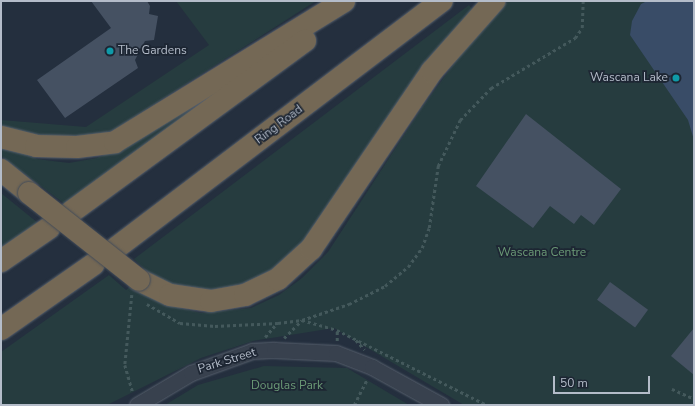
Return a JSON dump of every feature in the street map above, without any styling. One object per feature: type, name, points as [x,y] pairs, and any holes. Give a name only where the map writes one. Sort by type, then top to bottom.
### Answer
[{"type":"highway","points":[[1,137],[36,146],[77,147],[115,142],[344,1]]},
{"type":"highway","points":[[71,212],[359,1]]},
{"type":"highway","name":"Ring Road","points":[[116,248],[442,1]]},
{"type":"highway","points":[[1,170],[29,193],[137,292],[211,301],[245,295],[278,279],[311,249],[411,101],[454,43],[494,1]]},
{"type":"highway","points":[[1,261],[49,228]]},
{"type":"highway","points":[[1,329],[94,264]]},
{"type":"street","name":"Park Street","points":[[136,402],[191,373],[252,351],[274,350],[336,353],[372,367],[441,405]]},
{"type":"path","points":[[137,292],[158,313],[180,323],[215,326],[302,320],[369,295],[408,267],[426,238],[434,180],[444,148],[460,120],[491,88],[575,38],[582,28],[583,1]]},
{"type":"path","points":[[136,402],[125,365],[137,292]]},
{"type":"path","points":[[274,350],[302,320]]},
{"type":"path","points":[[302,320],[338,330],[487,405]]},
{"type":"path","points":[[354,405],[372,367]]},
{"type":"path","points":[[672,389],[694,399]]},
{"type":"green space","points":[[176,1],[316,1],[114,130],[81,140],[43,141],[1,128],[1,120],[86,127],[209,45]]},
{"type":"green space","name":"Wascana Centre","points":[[508,1],[694,1],[694,405],[464,405],[334,328],[253,341],[201,358],[107,405],[1,405],[1,352],[109,275],[126,290],[131,286],[164,304],[201,313],[251,308],[279,295],[302,278],[328,252],[423,106],[484,23]]},
{"type":"green space","points":[[469,5],[476,14],[298,255],[241,291],[187,292],[150,275],[134,259]]},
{"type":"green space","points":[[266,55],[66,205],[1,156],[1,145],[37,159],[69,163],[97,158],[130,143]]},
{"type":"green space","points":[[1,193],[38,223],[1,247]]},
{"type":"green space","name":"Douglas Park","points":[[264,366],[347,368],[409,405],[165,405],[198,385]]},
{"type":"water","name":"Wascana Lake","points":[[647,1],[694,1],[694,140],[688,120],[630,35],[632,21],[641,4]]},
{"type":"building","name":"The Gardens","points":[[91,1],[147,1],[150,6],[149,14],[158,16],[154,40],[145,41],[135,60],[138,68],[65,118],[37,80],[111,28]]},
{"type":"building","points":[[526,114],[621,189],[594,225],[581,215],[574,224],[550,206],[533,228],[476,186]]},
{"type":"building","points":[[610,282],[648,310],[635,327],[597,300]]},
{"type":"building","points":[[694,328],[694,375],[671,356]]},
{"type":"place","name":"The Gardens","points":[[110,51]]},
{"type":"place","name":"Wascana Lake","points":[[676,78]]}]
